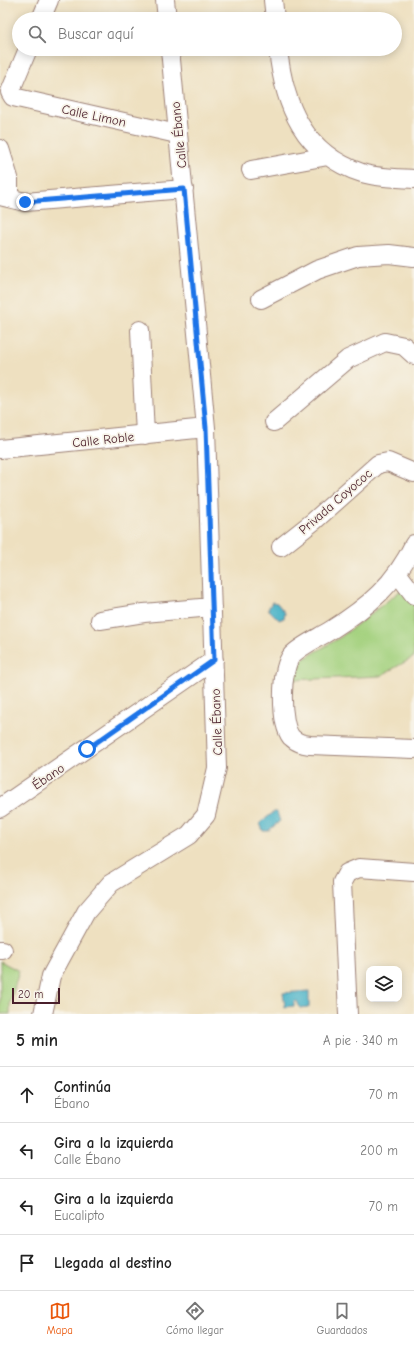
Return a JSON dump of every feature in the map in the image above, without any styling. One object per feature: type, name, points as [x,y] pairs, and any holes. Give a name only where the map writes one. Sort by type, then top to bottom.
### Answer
[{"type":"street","points":[[44,12],[49,0]]},
{"type":"street","points":[[165,0],[166,12]]},
{"type":"street","points":[[273,0],[274,12]]},
{"type":"street","name":"Calle Limon","points":[[25,56],[10,92],[11,96],[177,134]]},
{"type":"street","name":"Calle Ébano","points":[[43,1014],[51,976],[86,912],[111,883],[189,835],[206,814],[217,768],[206,428],[171,56]]},
{"type":"street","points":[[279,56],[280,69],[288,98],[302,129],[319,150],[337,163],[363,173],[414,180]]},
{"type":"street","points":[[0,149],[9,178],[5,197],[25,202],[184,189]]},
{"type":"street","points":[[251,170],[328,156]]},
{"type":"street","points":[[261,299],[317,270],[358,256],[389,254],[414,257]]},
{"type":"street","points":[[140,330],[145,435]]},
{"type":"street","points":[[274,422],[348,359],[385,342],[404,346],[414,355]]},
{"type":"street","name":"Calle Roble","points":[[0,450],[206,428]]},
{"type":"street","name":"Privada Coyococ","points":[[281,547],[378,464],[388,462],[414,473]]},
{"type":"street","points":[[414,544],[398,574],[362,609],[292,655],[285,667],[283,685],[285,727],[298,742],[310,745],[414,750]]},
{"type":"street","points":[[398,574],[414,595]]},
{"type":"street","points":[[100,620],[144,613],[212,607]]},
{"type":"street","name":"Ébano","points":[[0,808],[214,660]]},
{"type":"street","points":[[348,1014],[342,882],[347,873],[359,868],[414,872]]},
{"type":"green space","points":[[404,588],[414,602],[414,657],[380,676],[293,680],[294,671],[302,660],[341,637]]},
{"type":"green space","points":[[0,961],[19,971],[10,1003],[10,1014],[0,1014]]},
{"type":"water","points":[[272,602],[277,603],[285,613],[284,618],[279,620],[268,609]]},
{"type":"water","points":[[274,812],[277,812],[280,821],[268,831],[263,831],[260,823]]},
{"type":"water","points":[[309,991],[309,1007],[300,1008],[297,1001],[294,1002],[294,1006],[285,1007],[283,993]]},
{"type":"route","points":[[25,202],[184,189],[206,428],[214,660],[87,749]]}]
